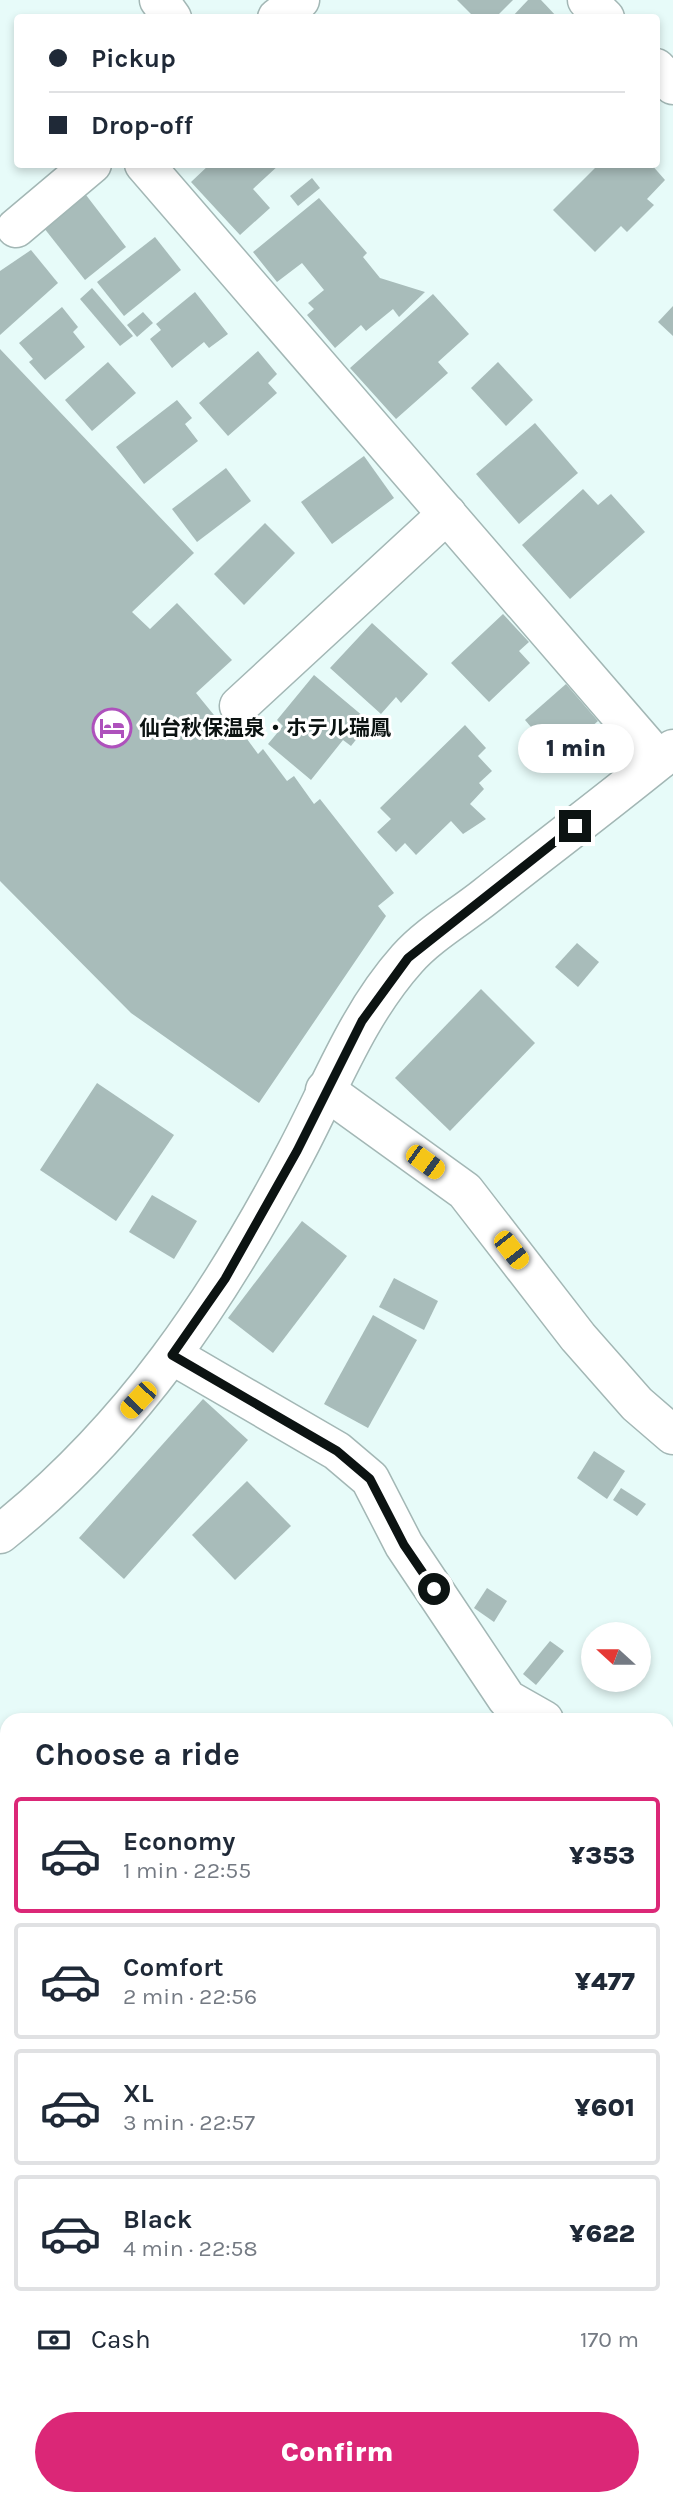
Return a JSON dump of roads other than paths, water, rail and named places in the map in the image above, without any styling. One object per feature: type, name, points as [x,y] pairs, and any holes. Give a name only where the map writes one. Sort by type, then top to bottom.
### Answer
[{"type":"street","points":[[282,14],[300,0]]},
{"type":"street","points":[[587,0],[601,14]]},
{"type":"street","points":[[660,72],[673,85]]},
{"type":"street","points":[[16,228],[88,168]]},
{"type":"street","points":[[0,1534],[52,1492],[147,1390],[172,1355],[225,1279],[297,1151],[325,1090],[362,1021],[408,958],[666,754],[447,514],[147,168]]},
{"type":"street","points":[[239,706],[447,514]]},
{"type":"street","points":[[325,1090],[465,1191],[578,1337],[637,1404],[673,1435]]},
{"type":"street","points":[[172,1355],[337,1451],[370,1479],[404,1545],[507,1699],[532,1713]]},
{"type":"place","name":"仙台秋保温泉・ホテル瑞鳳","points":[[112,728]]}]
